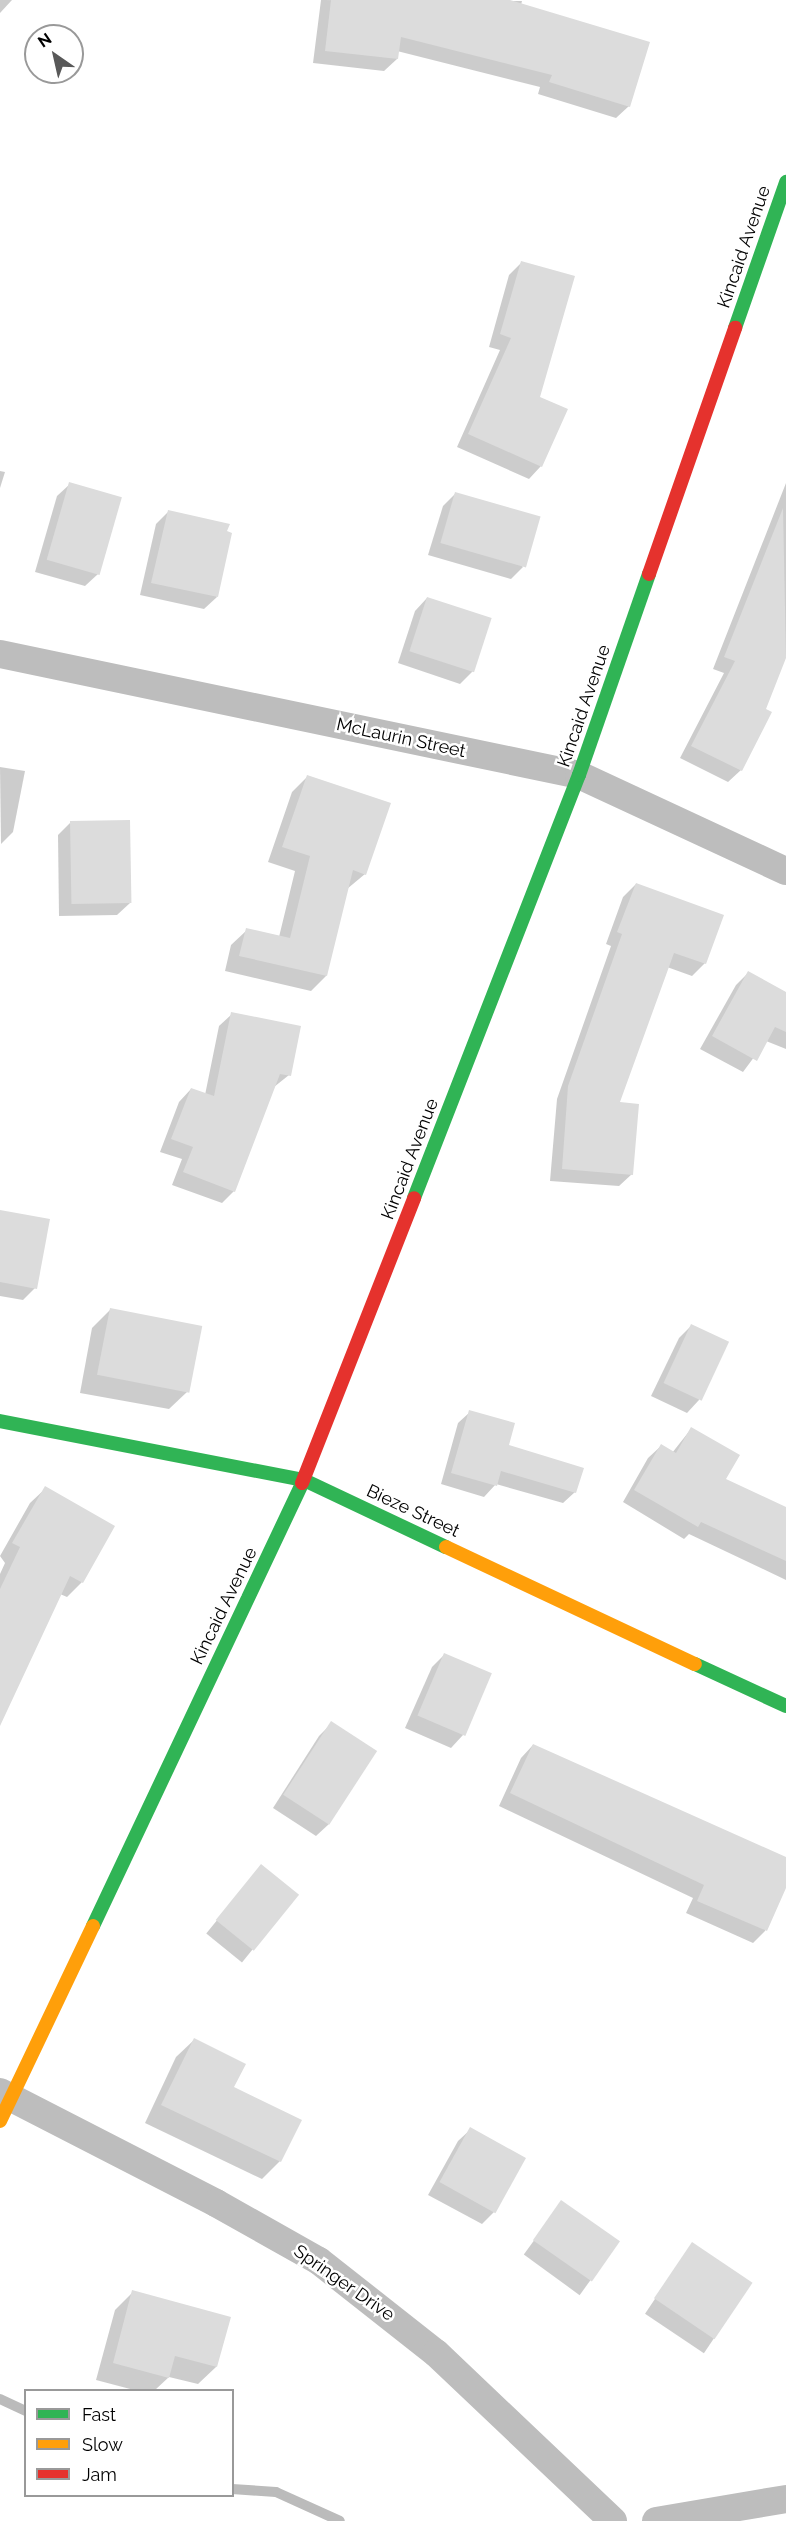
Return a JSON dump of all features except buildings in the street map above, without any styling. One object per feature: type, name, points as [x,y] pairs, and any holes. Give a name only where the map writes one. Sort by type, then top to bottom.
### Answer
[{"type":"street","name":"Kincaid Avenue","points":[[0,2121],[5,2093],[304,1480],[579,775],[786,182]]},
{"type":"street","name":"McLaurin Street","points":[[0,654],[579,775],[786,871]]},
{"type":"street","name":"Bieze Street","points":[[0,1421],[304,1480],[786,1706]]},
{"type":"street","name":"Springer Drive","points":[[5,2093],[319,2261],[436,2354],[613,2521]]},
{"type":"street","points":[[656,2521],[786,2499]]},
{"type":"waterway","points":[[0,2399],[24,2410]]},
{"type":"waterway","points":[[234,2489],[276,2492],[340,2521]]},
{"type":"traffic: fast","points":[[735,328],[786,182]]},
{"type":"traffic: fast","points":[[414,1198],[579,775],[649,574]]},
{"type":"traffic: fast","points":[[0,1421],[304,1480],[446,1547]]},
{"type":"traffic: fast","points":[[93,1926],[302,1483]]},
{"type":"traffic: fast","points":[[695,1664],[786,1706]]},
{"type":"traffic: slow","points":[[446,1547],[695,1664]]},
{"type":"traffic: slow","points":[[0,2121],[93,1926]]},
{"type":"traffic: jam","points":[[649,574],[735,328]]},
{"type":"traffic: jam","points":[[302,1483],[414,1198]]}]
